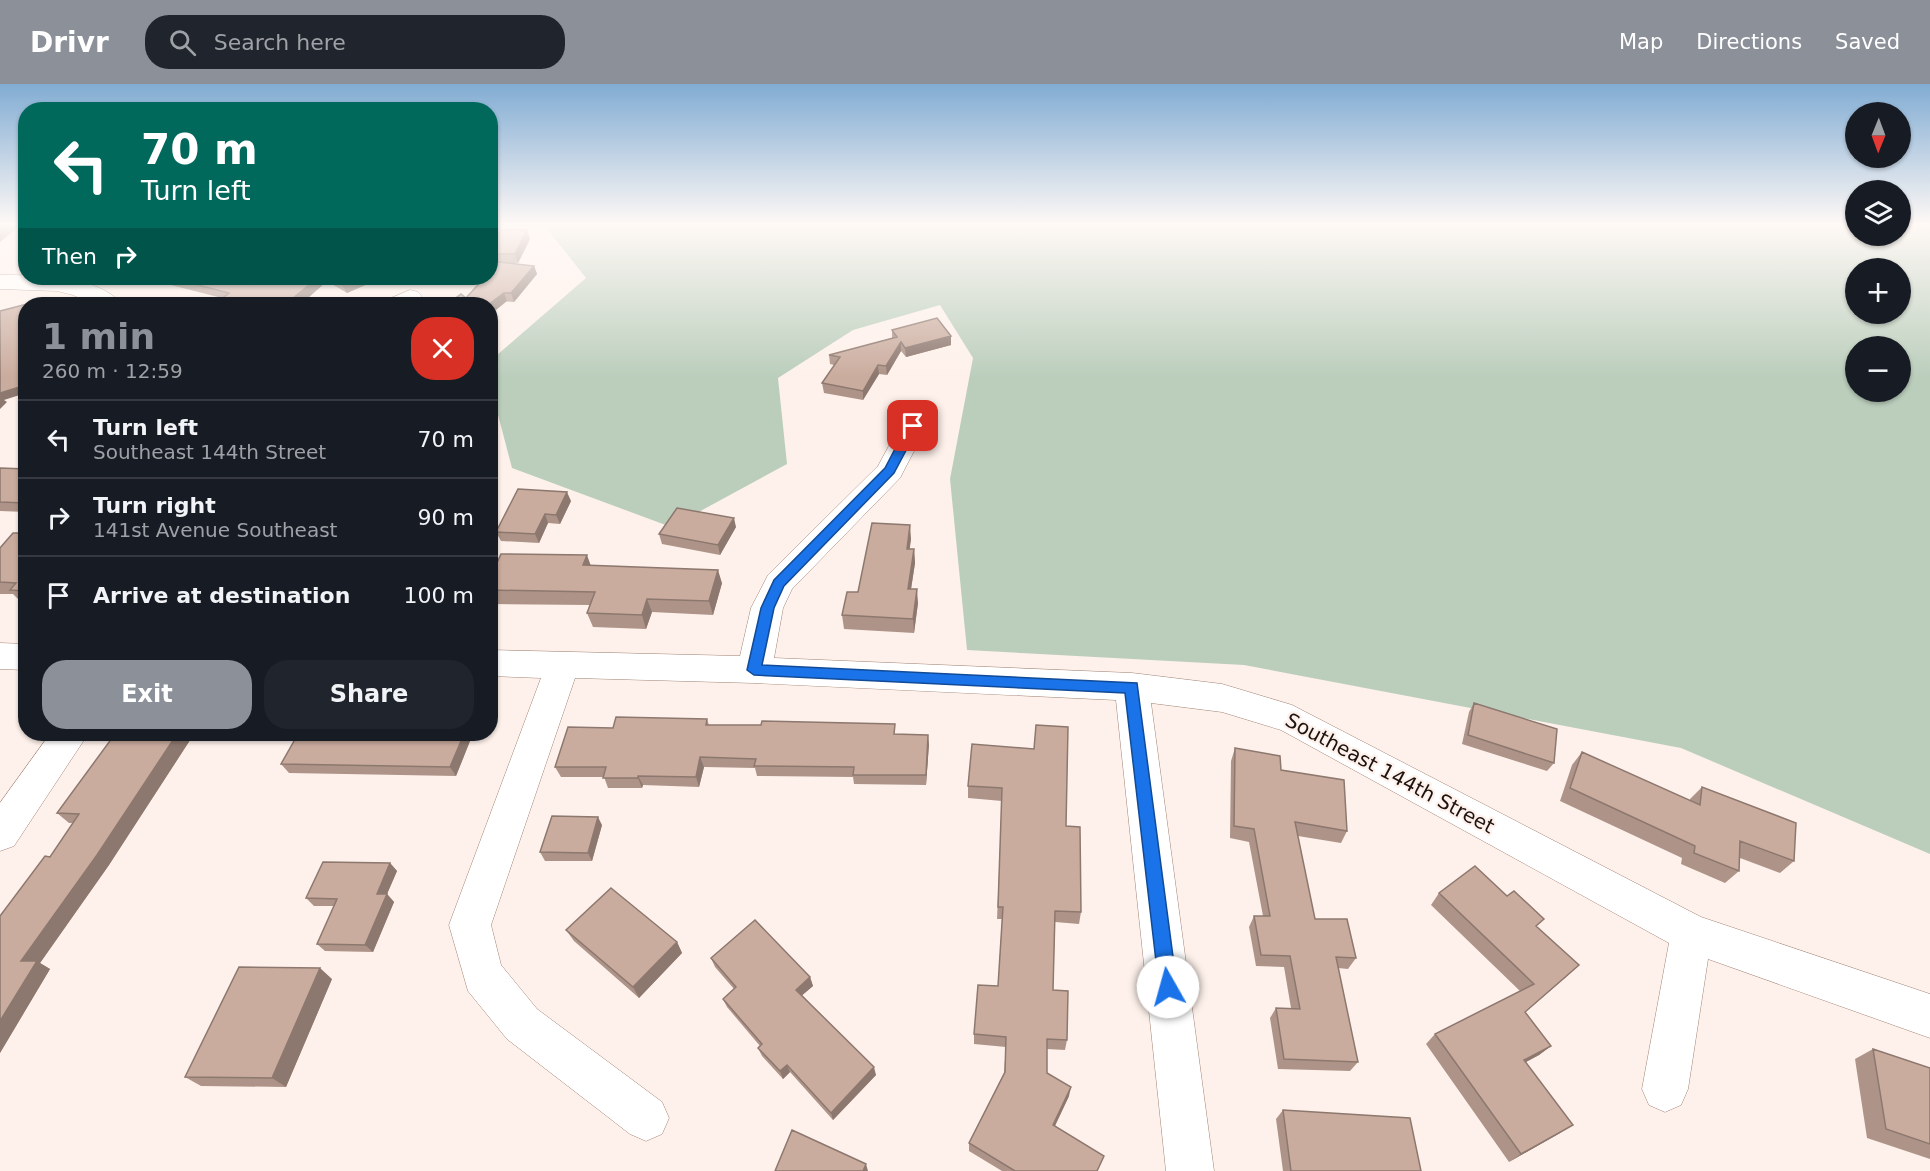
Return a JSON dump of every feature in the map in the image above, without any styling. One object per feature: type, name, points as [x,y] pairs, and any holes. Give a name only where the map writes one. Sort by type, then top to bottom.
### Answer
[{"type":"street","points":[[0,282],[18,283]]},
{"type":"street","points":[[70,285],[88,290],[98,297]]},
{"type":"street","points":[[754,670],[767,608],[779,583],[890,471],[913,426]]},
{"type":"street","points":[[0,656],[18,657]]},
{"type":"street","name":"Southeast 144th Street","points":[[498,663],[562,667],[754,670],[1132,687],[1222,698],[1292,719],[1691,933],[1930,1016]]},
{"type":"street","points":[[562,667],[470,925],[483,976],[522,1024],[646,1118]]},
{"type":"street","points":[[1132,687],[1190,1171]]},
{"type":"street","points":[[0,834],[65,741]]},
{"type":"street","points":[[1665,1089],[1691,933]]},
{"type":"green space","points":[[584,276],[1845,276],[1845,324],[1911,324],[1911,276],[1930,276],[1930,854],[1681,748],[1244,665],[967,650],[950,479],[973,358],[940,305],[853,330],[778,378],[787,464],[671,527],[512,468],[498,415],[498,354],[586,278]]},
{"type":"building","points":[[498,276],[526,276],[511,293],[504,293],[498,297],[467,297],[478,285],[498,285]]},
{"type":"building","points":[[198,285],[309,285],[294,297],[224,297],[229,293]]},
{"type":"building","points":[[18,306],[18,387],[0,393],[0,311]]},
{"type":"building","points":[[937,318],[951,336],[905,348],[901,342],[886,366],[878,365],[863,391],[822,383],[840,357],[829,355],[897,337],[892,330]]},
{"type":"building","points":[[0,468],[18,469],[18,503],[0,502]]},
{"type":"building","points":[[518,489],[567,492],[556,515],[545,514],[535,534],[498,532]]},
{"type":"building","points":[[677,508],[734,518],[718,545],[659,534]]},
{"type":"building","points":[[872,523],[910,525],[907,549],[914,549],[908,589],[917,589],[913,619],[842,615],[847,592],[858,592]]},
{"type":"building","points":[[13,533],[18,533],[18,590],[10,590],[16,583],[0,582],[0,548]]},
{"type":"building","points":[[501,554],[587,555],[583,565],[718,570],[709,601],[647,599],[642,615],[587,613],[595,592],[498,590],[498,561]]},
{"type":"building","points":[[1474,703],[1557,729],[1554,763],[1468,735]]},
{"type":"building","points":[[616,717],[707,719],[706,725],[761,725],[762,721],[895,724],[894,734],[928,735],[926,775],[853,775],[854,767],[754,766],[756,759],[700,757],[696,777],[603,778],[606,767],[555,767],[568,727],[613,728]]},
{"type":"building","points":[[1036,725],[1068,727],[1066,826],[1080,827],[1081,912],[1055,911],[1053,990],[1068,991],[1067,1040],[1047,1039],[1047,1073],[1071,1087],[1053,1125],[1104,1156],[1097,1171],[1015,1171],[969,1143],[1005,1072],[1006,1037],[974,1034],[978,985],[998,986],[1003,907],[998,907],[1002,788],[968,786],[972,744],[1034,749]]},
{"type":"building","points":[[110,741],[172,741],[97,855],[21,961],[37,961],[0,1021],[0,916],[45,856],[50,857],[79,814],[57,813]]},
{"type":"building","points":[[294,741],[461,741],[450,767],[281,764]]},
{"type":"building","points":[[1235,748],[1280,756],[1281,770],[1344,780],[1347,831],[1295,822],[1315,919],[1347,919],[1356,958],[1336,957],[1358,1062],[1284,1059],[1276,1008],[1300,1009],[1290,956],[1261,955],[1254,916],[1270,916],[1254,829],[1234,826]]},
{"type":"building","points":[[1582,752],[1700,805],[1702,787],[1796,823],[1794,861],[1740,841],[1739,871],[1694,853],[1695,846],[1570,788]]},
{"type":"building","points":[[552,816],[598,817],[588,853],[540,852]]},
{"type":"building","points":[[323,862],[390,863],[377,894],[387,894],[365,945],[317,944],[337,899],[306,898]]},
{"type":"building","points":[[1475,866],[1507,896],[1514,891],[1544,919],[1536,926],[1579,965],[1525,1012],[1551,1046],[1524,1060],[1573,1125],[1521,1154],[1435,1034],[1534,984],[1439,893]]},
{"type":"building","points":[[611,888],[677,942],[633,987],[566,930]]},
{"type":"building","points":[[755,920],[810,977],[796,990],[874,1067],[831,1113],[787,1065],[780,1071],[758,1048],[762,1044],[723,999],[736,987],[711,958]]},
{"type":"building","points":[[239,967],[320,968],[272,1078],[185,1077]]},
{"type":"building","points":[[1873,1049],[1930,1068],[1930,1144],[1886,1129]]},
{"type":"building","points":[[1283,1110],[1410,1118],[1421,1171],[1291,1171]]},
{"type":"building","points":[[792,1130],[866,1164],[863,1171],[775,1171]]},
{"type":"route","points":[[913,426],[890,471],[779,583],[767,608],[754,670],[1132,687],[1168,987]]}]
